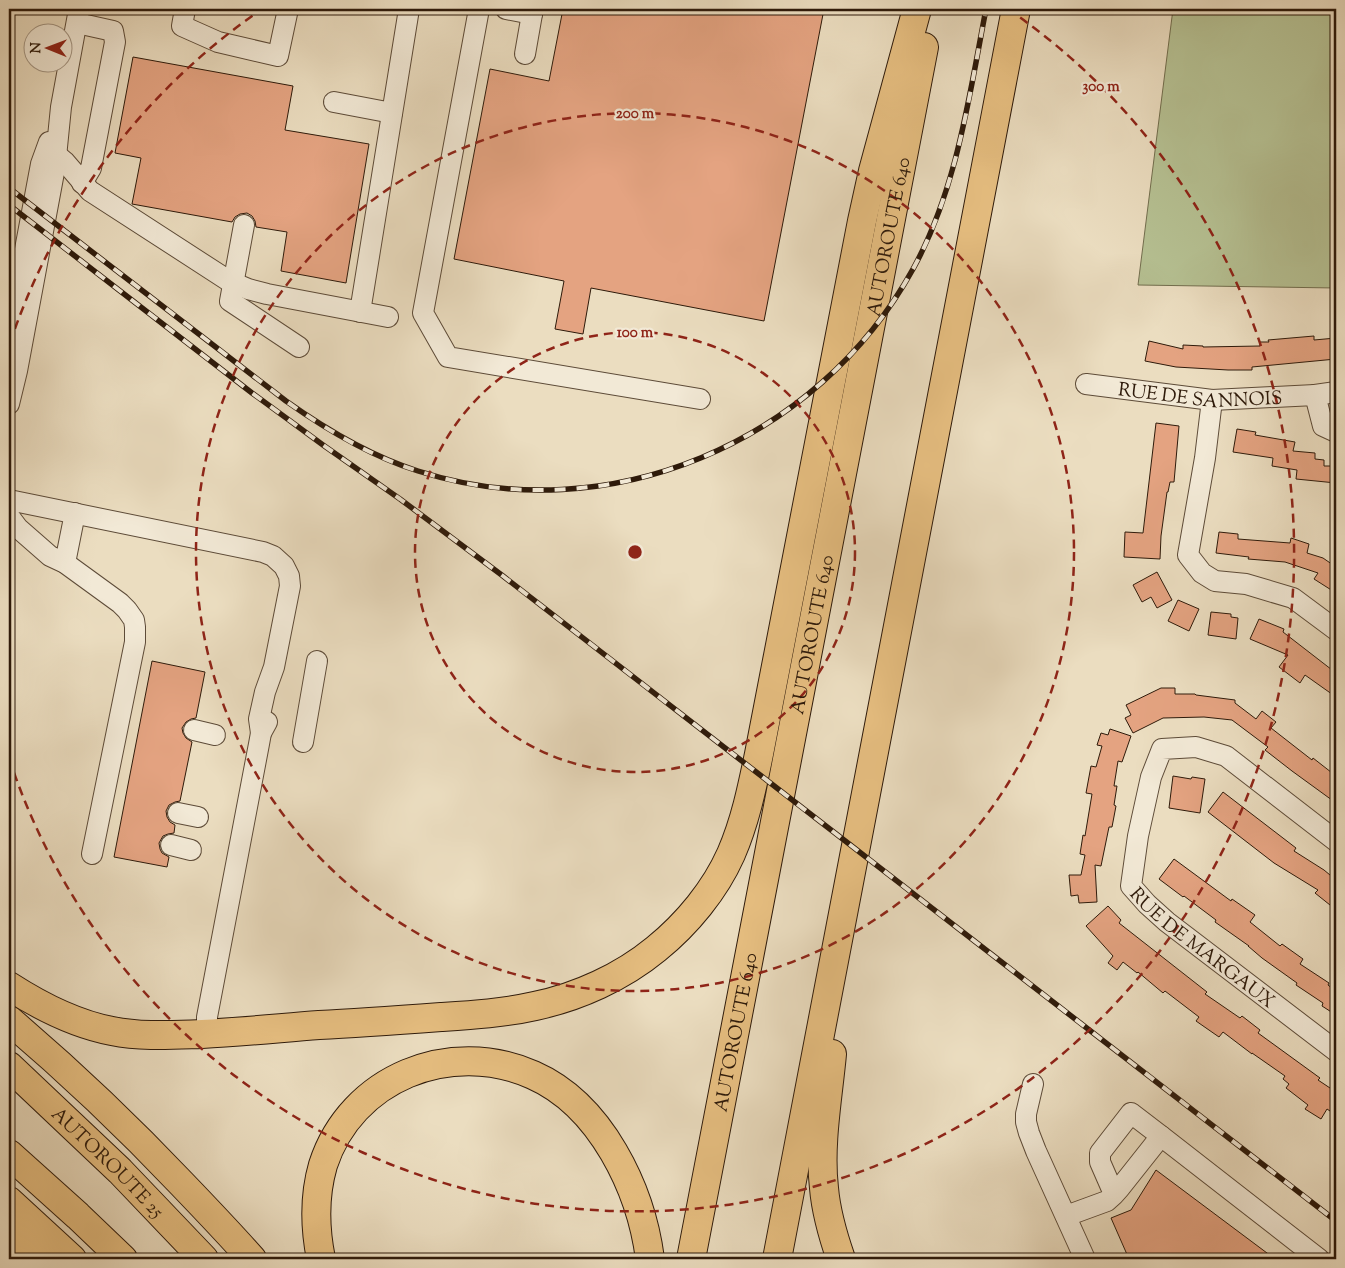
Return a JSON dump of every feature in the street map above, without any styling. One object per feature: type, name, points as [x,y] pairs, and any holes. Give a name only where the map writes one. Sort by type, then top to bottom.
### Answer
[{"type":"highway","points":[[9,986],[61,1015],[109,1031],[145,1035],[207,1034],[478,1014],[519,1009],[550,1002],[597,986],[643,959],[669,938],[695,910],[720,875],[734,847],[754,780],[849,284],[873,171],[917,9]]},
{"type":"highway","name":"AUTOROUTE 640","points":[[691,1259],[931,9]]},
{"type":"highway","points":[[776,1259],[1016,9]]},
{"type":"highway","points":[[841,1259],[826,1204],[823,1156],[849,878]]},
{"type":"highway","points":[[9,1020],[121,1122],[252,1259]]},
{"type":"highway","points":[[322,1259],[316,1215],[320,1177],[332,1143],[343,1126],[366,1099],[389,1083],[424,1067],[465,1060],[494,1063],[535,1075],[561,1092],[584,1113],[603,1136],[627,1178],[644,1223],[650,1259]]},
{"type":"highway","name":"AUTOROUTE 25","points":[[9,1066],[120,1171],[204,1259]]},
{"type":"highway","points":[[9,1154],[123,1259]]},
{"type":"highway","points":[[9,1201],[72,1259]]},
{"type":"highway","points":[[9,1230],[36,1259]]},
{"type":"street","points":[[185,9],[182,26],[218,42],[278,56],[288,9]]},
{"type":"street","points":[[360,312],[410,9]]},
{"type":"street","points":[[479,9],[423,313],[448,357],[700,399]]},
{"type":"street","points":[[506,9],[532,11],[525,54]]},
{"type":"street","points":[[9,404],[17,372],[55,167],[50,156],[78,16],[113,31],[115,42],[91,168],[82,183]]},
{"type":"street","points":[[334,102],[392,113]]},
{"type":"street","points":[[50,156],[65,162],[90,191],[233,283],[268,294],[388,317]]},
{"type":"street","points":[[9,335],[41,164],[50,156]]},
{"type":"street","points":[[244,224],[230,302],[299,348]]},
{"type":"street","name":"RUE DE SANNOIS","points":[[1086,384],[1212,400],[1315,395],[1336,392]]},
{"type":"street","points":[[1315,395],[1323,426],[1336,432]]},
{"type":"street","points":[[1212,400],[1206,458],[1188,555],[1202,573],[1215,581],[1246,584],[1293,598],[1336,630]]},
{"type":"street","points":[[9,500],[263,552],[277,559],[287,571],[290,586],[274,667],[265,692],[259,719],[261,733],[207,1016],[207,1034]]},
{"type":"street","points":[[65,563],[75,513]]},
{"type":"street","points":[[9,516],[18,528],[50,556],[65,563],[120,603],[132,615],[135,627],[135,642],[92,854]]},
{"type":"street","points":[[303,742],[318,662]]},
{"type":"street","points":[[194,730],[215,735]]},
{"type":"street","name":"RUE DE MARGAUX","points":[[1336,842],[1226,756],[1196,747],[1162,749],[1151,777],[1138,836],[1131,886],[1167,922],[1336,1051]]},
{"type":"street","points":[[178,813],[198,817]]},
{"type":"street","points":[[171,845],[191,850]]},
{"type":"street","points":[[1033,1084],[1027,1108],[1026,1122],[1036,1151],[1085,1259]]},
{"type":"street","points":[[1114,1194],[1100,1162],[1100,1152],[1131,1113],[1319,1259]]},
{"type":"street","points":[[1066,1216],[1107,1200],[1161,1136]]},
{"type":"green space","points":[[1173,9],[1336,9],[1336,288],[1138,285]]},
{"type":"building","points":[[563,9],[824,9],[764,321],[591,288],[583,334],[555,329],[564,281],[454,259],[490,69],[549,81]]},
{"type":"building","points":[[133,57],[293,86],[285,130],[369,144],[346,283],[281,271],[287,232],[256,227],[252,216],[247,213],[235,217],[232,222],[132,204],[141,158],[115,153]]},
{"type":"building","points":[[1314,336],[1314,340],[1336,338],[1336,359],[1252,367],[1252,370],[1176,367],[1145,361],[1149,341],[1183,349],[1183,345],[1203,347],[1260,346],[1260,342],[1269,342],[1268,340]]},
{"type":"building","points":[[1156,423],[1179,426],[1174,482],[1170,482],[1167,492],[1160,559],[1124,557],[1125,532],[1143,533]]},
{"type":"building","points":[[1237,429],[1256,432],[1255,435],[1295,442],[1293,451],[1315,453],[1315,459],[1324,460],[1324,466],[1336,466],[1336,483],[1296,479],[1297,470],[1272,466],[1273,458],[1233,452]]},
{"type":"building","points":[[1219,532],[1238,534],[1238,539],[1290,543],[1291,538],[1309,544],[1307,553],[1323,558],[1336,567],[1336,593],[1314,579],[1318,573],[1285,562],[1248,559],[1249,557],[1216,553]]},
{"type":"building","points":[[1157,572],[1172,600],[1157,608],[1151,597],[1142,602],[1133,585]]},
{"type":"building","points":[[1178,600],[1199,609],[1189,631],[1168,621]]},
{"type":"building","points":[[1211,612],[1231,614],[1231,617],[1238,618],[1236,639],[1208,635]]},
{"type":"building","points":[[1259,619],[1284,629],[1283,632],[1336,673],[1336,697],[1305,675],[1300,683],[1279,667],[1288,655],[1250,639]]},
{"type":"building","points":[[152,661],[205,672],[196,718],[186,722],[182,728],[186,738],[192,742],[180,801],[169,805],[166,811],[170,822],[175,825],[174,833],[163,836],[159,843],[162,853],[169,857],[167,867],[114,857]]},
{"type":"building","points":[[1161,688],[1175,688],[1175,694],[1195,694],[1235,700],[1235,703],[1256,719],[1262,711],[1276,722],[1271,728],[1336,776],[1336,803],[1265,750],[1268,747],[1232,720],[1204,717],[1163,718],[1133,733],[1125,718],[1131,715],[1126,705]]},
{"type":"building","points":[[1110,729],[1131,736],[1122,762],[1118,761],[1114,786],[1117,786],[1114,805],[1116,806],[1112,827],[1109,827],[1101,866],[1095,865],[1097,902],[1079,903],[1078,895],[1071,896],[1069,875],[1081,875],[1085,855],[1080,854],[1092,794],[1086,793],[1091,766],[1096,767],[1102,746],[1097,745],[1101,733],[1108,735]]},
{"type":"building","points":[[1173,776],[1205,779],[1200,813],[1169,808]]},
{"type":"building","points":[[1223,792],[1296,848],[1294,851],[1336,880],[1336,897],[1330,905],[1315,893],[1318,890],[1274,863],[1208,812]]},
{"type":"building","points":[[1174,859],[1231,901],[1232,899],[1255,915],[1250,922],[1280,946],[1282,944],[1303,959],[1300,964],[1329,983],[1328,985],[1333,989],[1336,983],[1336,1015],[1322,1006],[1323,1003],[1296,985],[1297,983],[1262,958],[1249,946],[1215,922],[1216,920],[1159,879]]},
{"type":"building","points":[[1108,906],[1121,920],[1119,923],[1207,992],[1205,994],[1240,1018],[1242,1016],[1260,1030],[1258,1033],[1320,1078],[1318,1080],[1336,1092],[1336,1115],[1327,1109],[1321,1119],[1305,1109],[1308,1105],[1286,1088],[1289,1084],[1283,1079],[1285,1076],[1223,1032],[1219,1037],[1196,1021],[1199,1017],[1165,991],[1163,993],[1123,962],[1117,970],[1108,963],[1113,956],[1086,926]]},
{"type":"building","points":[[1156,1170],[1275,1259],[1129,1259],[1111,1218],[1131,1210]]},
{"type":"railway","points":[[9,188],[286,401],[333,432],[383,458],[418,471],[490,487],[562,490],[633,480],[701,458],[765,425],[822,382],[872,330],[913,269],[941,207],[960,142],[986,9]]},
{"type":"railway","points":[[9,205],[252,393],[400,499],[503,576],[1336,1221]]}]
